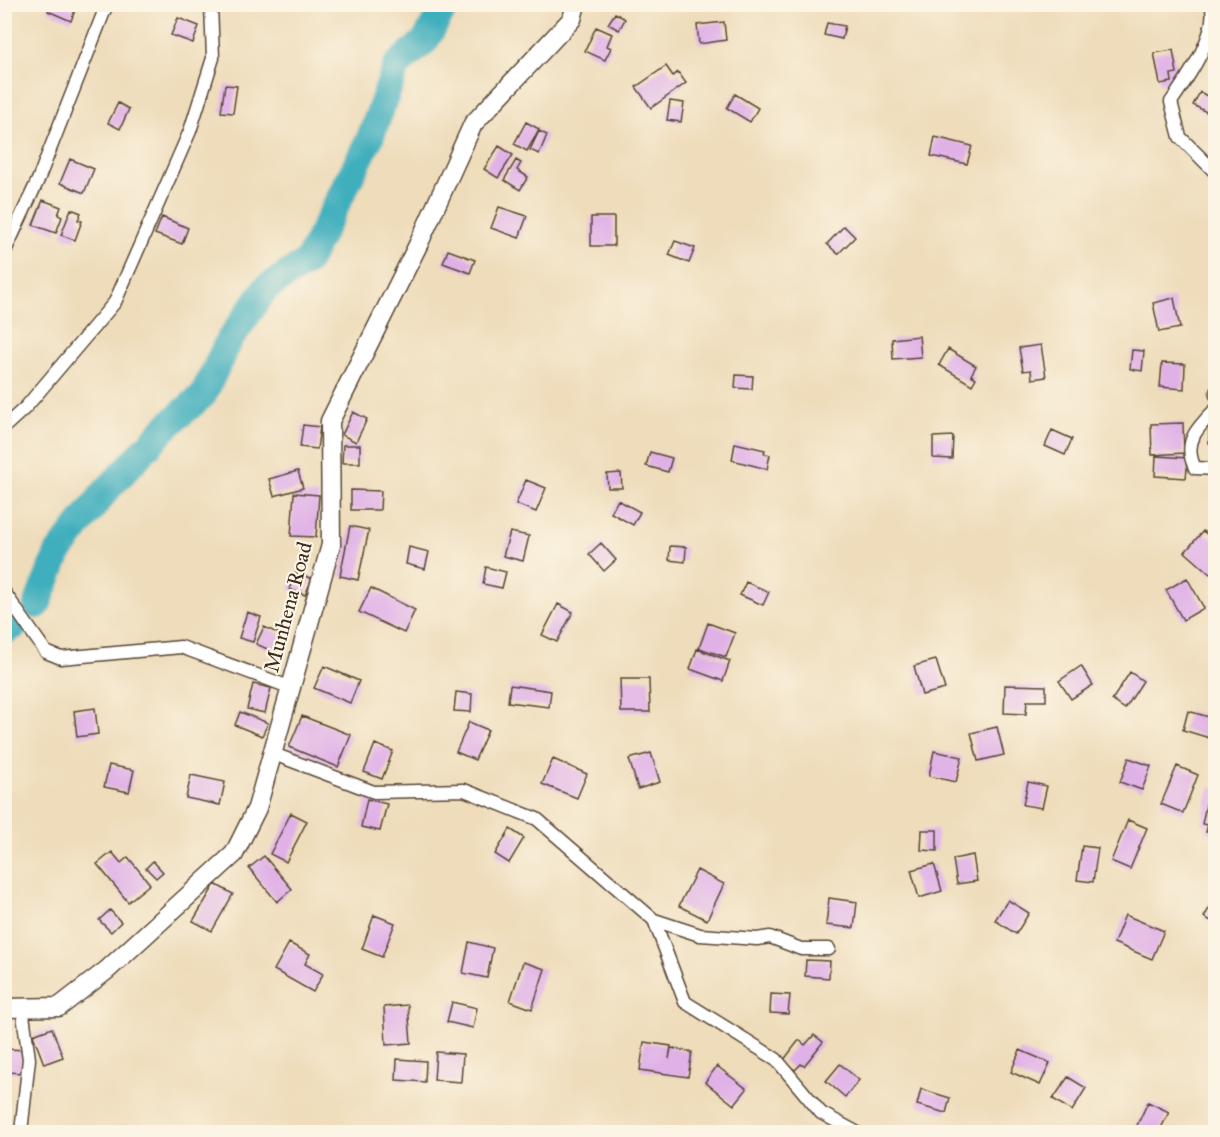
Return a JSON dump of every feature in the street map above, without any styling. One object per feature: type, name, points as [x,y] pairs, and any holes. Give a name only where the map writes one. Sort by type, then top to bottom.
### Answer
[{"type":"street","points":[[4,253],[38,180],[106,4]]},
{"type":"street","points":[[4,427],[26,407],[115,302],[190,131],[213,58],[211,4]]},
{"type":"street","name":"Munhena Road","points":[[13,1008],[59,1007],[107,970],[234,854],[257,808],[331,545],[330,421],[418,243],[473,124],[572,19],[576,4]]},
{"type":"street","points":[[1211,4],[1213,12],[1209,33],[1194,68],[1171,102],[1180,137],[1215,173]]},
{"type":"street","points":[[1215,410],[1196,429],[1190,442],[1190,458],[1195,468],[1215,469]]},
{"type":"street","points":[[4,592],[46,652],[62,658],[181,647],[290,687]]},
{"type":"street","points":[[272,753],[374,792],[464,790],[537,819],[654,920],[700,935],[757,939],[770,937],[801,949],[829,949]]},
{"type":"street","points":[[654,920],[685,1002],[776,1059],[821,1113],[856,1132]]},
{"type":"street","points":[[13,1008],[29,1059],[21,1132]]},
{"type":"building","points":[[51,4],[62,4],[75,10],[71,21],[48,11]]},
{"type":"building","points":[[175,4],[202,4],[199,12]]},
{"type":"building","points":[[615,13],[625,19],[619,30],[608,24]]},
{"type":"building","points":[[178,18],[199,26],[193,43],[171,35]]},
{"type":"building","points":[[724,22],[726,40],[699,44],[697,25]]},
{"type":"building","points":[[827,23],[845,26],[842,39],[824,35]]},
{"type":"building","points":[[596,27],[612,34],[607,46],[611,48],[605,60],[585,51]]},
{"type":"building","points":[[1173,50],[1177,73],[1171,74],[1172,82],[1160,84],[1154,53]]},
{"type":"building","points":[[666,66],[673,76],[678,72],[686,83],[651,108],[636,87]]},
{"type":"building","points":[[225,85],[237,86],[233,113],[221,112]]},
{"type":"building","points":[[1200,92],[1216,101],[1210,114],[1193,105]]},
{"type":"building","points":[[735,94],[758,108],[750,122],[727,108]]},
{"type":"building","points":[[670,101],[684,103],[681,122],[667,120]]},
{"type":"building","points":[[118,103],[129,109],[120,129],[108,123]]},
{"type":"building","points":[[526,122],[539,129],[527,151],[514,144]]},
{"type":"building","points":[[539,131],[547,135],[539,154],[530,150]]},
{"type":"building","points":[[935,137],[972,146],[967,164],[931,156]]},
{"type":"building","points":[[499,146],[513,155],[498,178],[484,169]]},
{"type":"building","points":[[70,159],[94,169],[84,193],[60,183]]},
{"type":"building","points":[[516,160],[521,163],[517,170],[528,177],[520,190],[504,180]]},
{"type":"building","points":[[43,200],[61,207],[58,215],[62,217],[56,233],[33,225]]},
{"type":"building","points":[[499,207],[527,216],[519,238],[491,228]]},
{"type":"building","points":[[71,209],[81,213],[78,220],[82,221],[75,240],[61,235]]},
{"type":"building","points":[[162,217],[188,228],[182,244],[155,234]]},
{"type":"building","points":[[591,217],[614,217],[614,246],[591,246]]},
{"type":"building","points":[[844,226],[855,237],[838,254],[827,244]]},
{"type":"building","points":[[675,241],[695,248],[689,263],[669,255]]},
{"type":"building","points":[[448,250],[475,260],[470,273],[443,263]]},
{"type":"building","points":[[1174,298],[1180,328],[1159,332],[1153,303]]},
{"type":"building","points":[[919,336],[921,357],[893,359],[892,339]]},
{"type":"building","points":[[1041,345],[1046,377],[1032,379],[1031,370],[1023,371],[1019,348]]},
{"type":"building","points":[[948,349],[976,366],[971,375],[976,378],[972,385],[939,365]]},
{"type":"building","points":[[1132,350],[1144,351],[1142,371],[1130,369]]},
{"type":"building","points":[[1162,363],[1185,364],[1184,389],[1160,387]]},
{"type":"building","points":[[736,375],[753,376],[752,389],[735,388]]},
{"type":"building","points":[[353,412],[367,419],[356,442],[342,435]]},
{"type":"building","points":[[1183,423],[1184,453],[1152,455],[1151,424]]},
{"type":"building","points":[[303,425],[320,427],[317,449],[300,447]]},
{"type":"building","points":[[1209,425],[1216,425],[1216,443],[1209,443]]},
{"type":"building","points":[[1052,430],[1072,439],[1065,455],[1045,446]]},
{"type":"building","points":[[953,436],[952,459],[933,458],[933,437]]},
{"type":"building","points":[[735,443],[765,450],[764,453],[770,455],[767,469],[732,460]]},
{"type":"building","points":[[343,445],[360,445],[360,463],[342,463]]},
{"type":"building","points":[[650,452],[672,458],[668,472],[646,466]]},
{"type":"building","points":[[1156,456],[1188,458],[1186,478],[1155,476]]},
{"type":"building","points":[[298,471],[303,488],[274,496],[269,479]]},
{"type":"building","points":[[621,473],[622,488],[608,488],[607,474]]},
{"type":"building","points":[[526,480],[546,488],[536,512],[516,504]]},
{"type":"building","points":[[351,490],[381,491],[380,510],[351,510]]},
{"type":"building","points":[[294,493],[319,495],[316,537],[291,536]]},
{"type":"building","points":[[618,500],[640,512],[633,525],[611,513]]},
{"type":"building","points":[[350,526],[369,530],[358,580],[340,576]]},
{"type":"building","points":[[1203,531],[1216,542],[1216,568],[1210,574],[1185,552]]},
{"type":"building","points":[[510,532],[529,536],[523,561],[503,556]]},
{"type":"building","points":[[601,543],[616,560],[604,571],[589,554]]},
{"type":"building","points":[[670,546],[686,547],[685,562],[669,560]]},
{"type":"building","points":[[409,547],[429,552],[425,569],[406,564]]},
{"type":"building","points":[[486,567],[506,572],[502,588],[483,584]]},
{"type":"building","points":[[296,572],[312,579],[305,595],[289,589]]},
{"type":"building","points":[[1187,578],[1204,608],[1183,620],[1166,590]]},
{"type":"building","points":[[746,582],[769,592],[763,605],[740,595]]},
{"type":"building","points":[[371,588],[415,610],[404,633],[359,612]]},
{"type":"building","points":[[558,604],[573,612],[557,642],[542,635]]},
{"type":"building","points":[[247,612],[261,617],[253,642],[239,638]]},
{"type":"building","points":[[708,623],[735,633],[726,657],[699,648]]},
{"type":"building","points":[[264,627],[282,635],[274,652],[256,644]]},
{"type":"building","points":[[697,649],[730,661],[723,681],[690,669]]},
{"type":"building","points":[[936,660],[945,689],[922,695],[914,666]]},
{"type":"building","points":[[324,666],[359,681],[350,703],[314,688]]},
{"type":"building","points":[[1081,666],[1093,685],[1071,699],[1059,681]]},
{"type":"building","points":[[1130,672],[1143,681],[1125,709],[1112,700]]},
{"type":"building","points":[[620,679],[649,679],[650,712],[621,712]]},
{"type":"building","points":[[253,684],[271,688],[265,713],[247,709]]},
{"type":"building","points":[[510,685],[551,691],[549,707],[508,702]]},
{"type":"building","points":[[1005,685],[1046,686],[1046,701],[1027,701],[1026,714],[1004,713]]},
{"type":"building","points":[[456,692],[472,694],[471,712],[454,711]]},
{"type":"building","points":[[95,708],[98,734],[77,737],[74,711]]},
{"type":"building","points":[[1188,711],[1216,719],[1216,740],[1183,730]]},
{"type":"building","points":[[240,712],[268,723],[262,736],[235,725]]},
{"type":"building","points":[[302,716],[351,735],[338,767],[289,747]]},
{"type":"building","points":[[469,722],[488,730],[475,760],[456,752]]},
{"type":"building","points":[[997,727],[1004,755],[978,761],[971,733]]},
{"type":"building","points":[[375,744],[393,751],[382,779],[364,772]]},
{"type":"building","points":[[934,751],[962,757],[956,782],[929,776]]},
{"type":"building","points":[[651,753],[660,782],[638,789],[629,759]]},
{"type":"building","points":[[1129,758],[1151,766],[1142,790],[1120,782]]},
{"type":"building","points":[[553,759],[587,774],[577,798],[542,784]]},
{"type":"building","points":[[109,765],[134,770],[129,792],[104,787]]},
{"type":"building","points":[[1177,766],[1198,775],[1183,813],[1161,804]]},
{"type":"building","points":[[191,775],[225,782],[220,805],[186,798]]},
{"type":"building","points":[[1028,782],[1047,786],[1042,808],[1023,805]]},
{"type":"building","points":[[1210,786],[1216,787],[1216,845],[1212,844],[1215,834],[1206,832],[1208,825],[1202,824]]},
{"type":"building","points":[[367,799],[387,804],[380,831],[361,827]]},
{"type":"building","points":[[291,813],[307,821],[286,862],[270,854]]},
{"type":"building","points":[[1128,820],[1147,828],[1130,869],[1111,861]]},
{"type":"building","points":[[510,829],[524,838],[509,863],[495,854]]},
{"type":"building","points":[[922,830],[937,830],[937,851],[921,850]]},
{"type":"building","points":[[1082,846],[1098,848],[1093,882],[1077,880]]},
{"type":"building","points":[[112,852],[121,863],[128,857],[150,884],[128,902],[97,864]]},
{"type":"building","points":[[973,855],[977,881],[957,884],[953,859]]},
{"type":"building","points":[[264,856],[292,889],[277,902],[249,868]]},
{"type":"building","points":[[153,861],[163,872],[156,878],[146,868]]},
{"type":"building","points":[[934,864],[942,891],[919,898],[911,870]]},
{"type":"building","points":[[697,870],[724,884],[707,920],[679,906]]},
{"type":"building","points":[[215,884],[233,894],[212,931],[193,921]]},
{"type":"building","points":[[829,898],[857,902],[854,928],[826,925]]},
{"type":"building","points":[[1008,900],[1029,913],[1016,934],[995,920]]},
{"type":"building","points":[[1213,902],[1216,904],[1216,924],[1204,917]]},
{"type":"building","points":[[110,910],[121,922],[111,932],[99,920]]},
{"type":"building","points":[[374,915],[395,923],[382,957],[362,949]]},
{"type":"building","points":[[1125,915],[1164,931],[1152,959],[1114,943]]},
{"type":"building","points":[[469,942],[493,948],[487,978],[463,973]]},
{"type":"building","points":[[289,943],[310,954],[305,964],[323,974],[313,992],[274,970]]},
{"type":"building","points":[[806,960],[830,961],[829,978],[805,976]]},
{"type":"building","points":[[523,962],[545,969],[532,1009],[510,1001]]},
{"type":"building","points":[[771,994],[790,995],[788,1014],[770,1013]]},
{"type":"building","points":[[452,1002],[477,1008],[473,1028],[447,1022]]},
{"type":"building","points":[[408,1005],[411,1043],[386,1045],[384,1007]]},
{"type":"building","points":[[52,1028],[63,1057],[44,1064],[33,1035]]},
{"type":"building","points":[[814,1035],[823,1042],[804,1066],[801,1064],[795,1070],[783,1061],[799,1040],[805,1045]]},
{"type":"building","points":[[644,1042],[671,1046],[669,1059],[671,1048],[692,1052],[688,1077],[640,1070]]},
{"type":"building","points":[[8,1049],[24,1050],[22,1073],[7,1072]]},
{"type":"building","points":[[1020,1050],[1050,1063],[1040,1085],[1011,1072]]},
{"type":"building","points":[[436,1052],[463,1054],[461,1082],[434,1080]]},
{"type":"building","points":[[397,1059],[426,1061],[425,1082],[396,1080]]},
{"type":"building","points":[[840,1064],[859,1080],[845,1097],[826,1081]]},
{"type":"building","points":[[717,1066],[747,1089],[734,1105],[705,1082]]},
{"type":"building","points":[[1068,1077],[1086,1088],[1072,1111],[1053,1099]]},
{"type":"building","points":[[921,1089],[950,1098],[946,1113],[917,1105]]},
{"type":"building","points":[[1148,1102],[1169,1112],[1159,1132],[1134,1132]]},
{"type":"waterway","points":[[37,605],[58,553],[104,493],[167,426],[203,395],[228,342],[266,288],[307,262],[370,138],[397,65],[425,41],[446,4]]},
{"type":"waterway","points":[[4,631],[14,626]]}]
